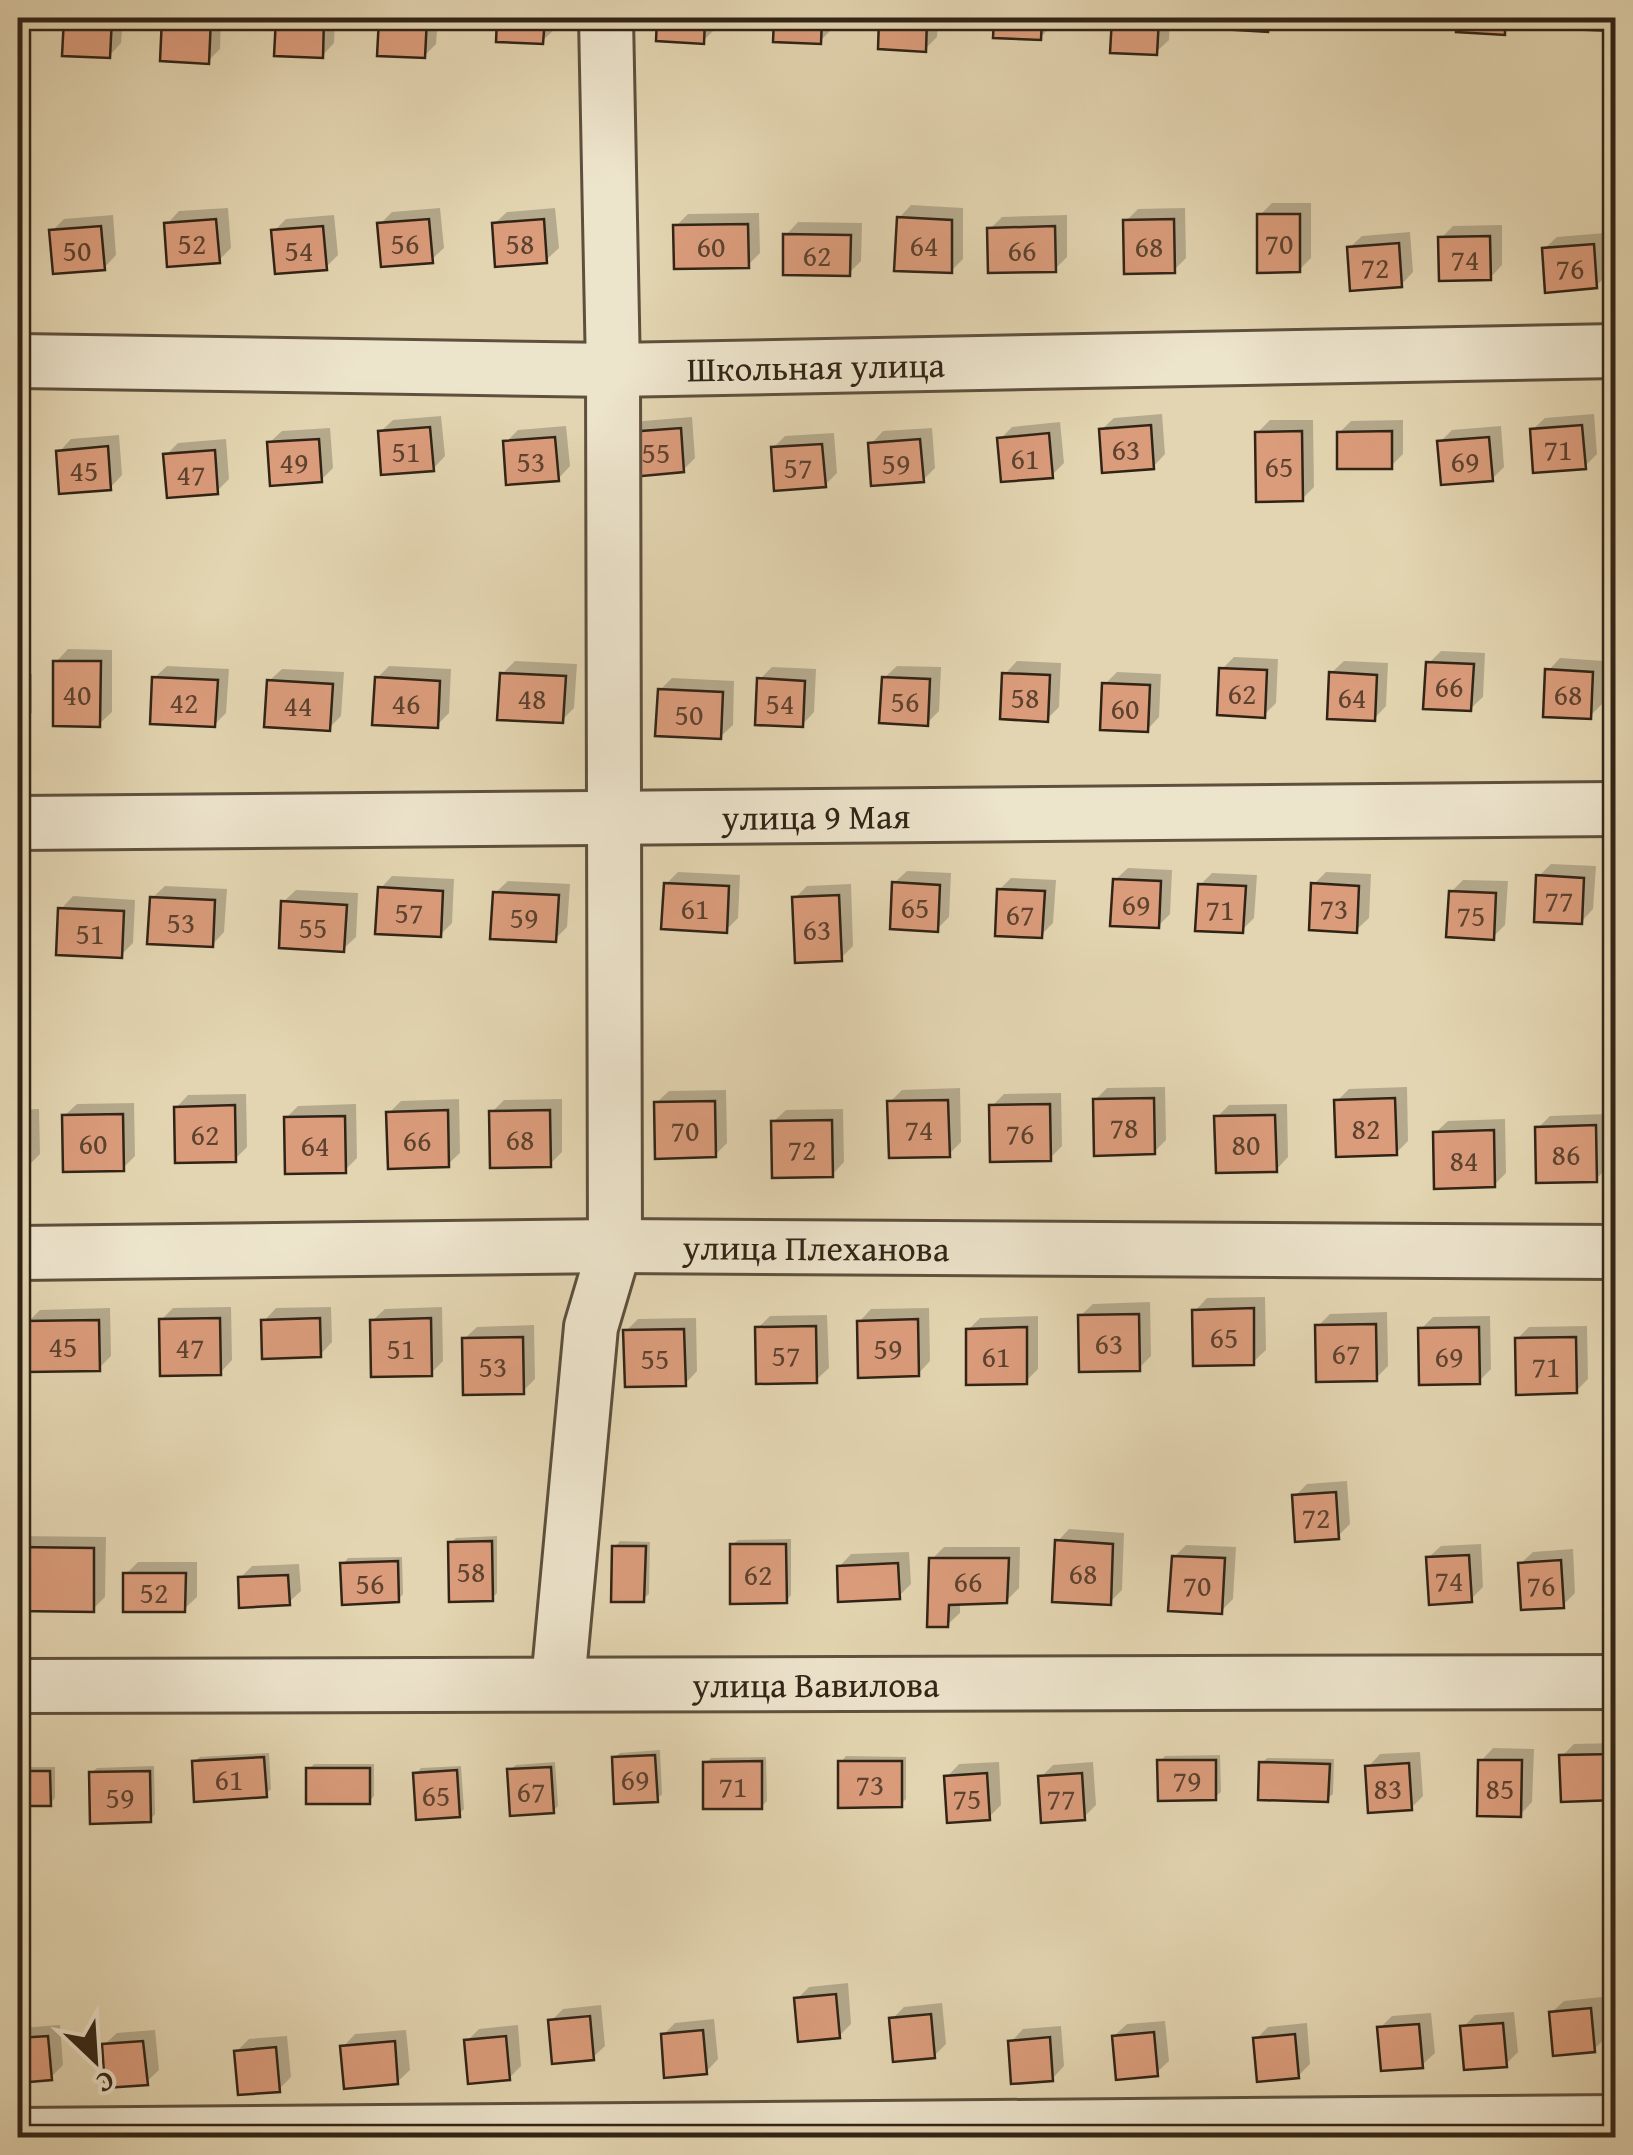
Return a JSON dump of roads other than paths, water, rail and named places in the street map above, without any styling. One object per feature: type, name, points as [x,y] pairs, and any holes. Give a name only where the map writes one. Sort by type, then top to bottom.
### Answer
[{"type":"street","points":[[558,1684],[590,1328],[616,1246],[614,370],[606,18]]},
{"type":"street","name":"Школьная улица","points":[[18,362],[614,370],[1616,351]]},
{"type":"street","name":"улица 9 Мая","points":[[18,822],[1616,809]]},
{"type":"street","name":"улица Плеханова","points":[[18,1254],[616,1246],[1616,1252]]},
{"type":"street","name":"улица Вавилова","points":[[18,1686],[1616,1682]]},
{"type":"street","points":[[18,2136],[1616,2122]]}]
